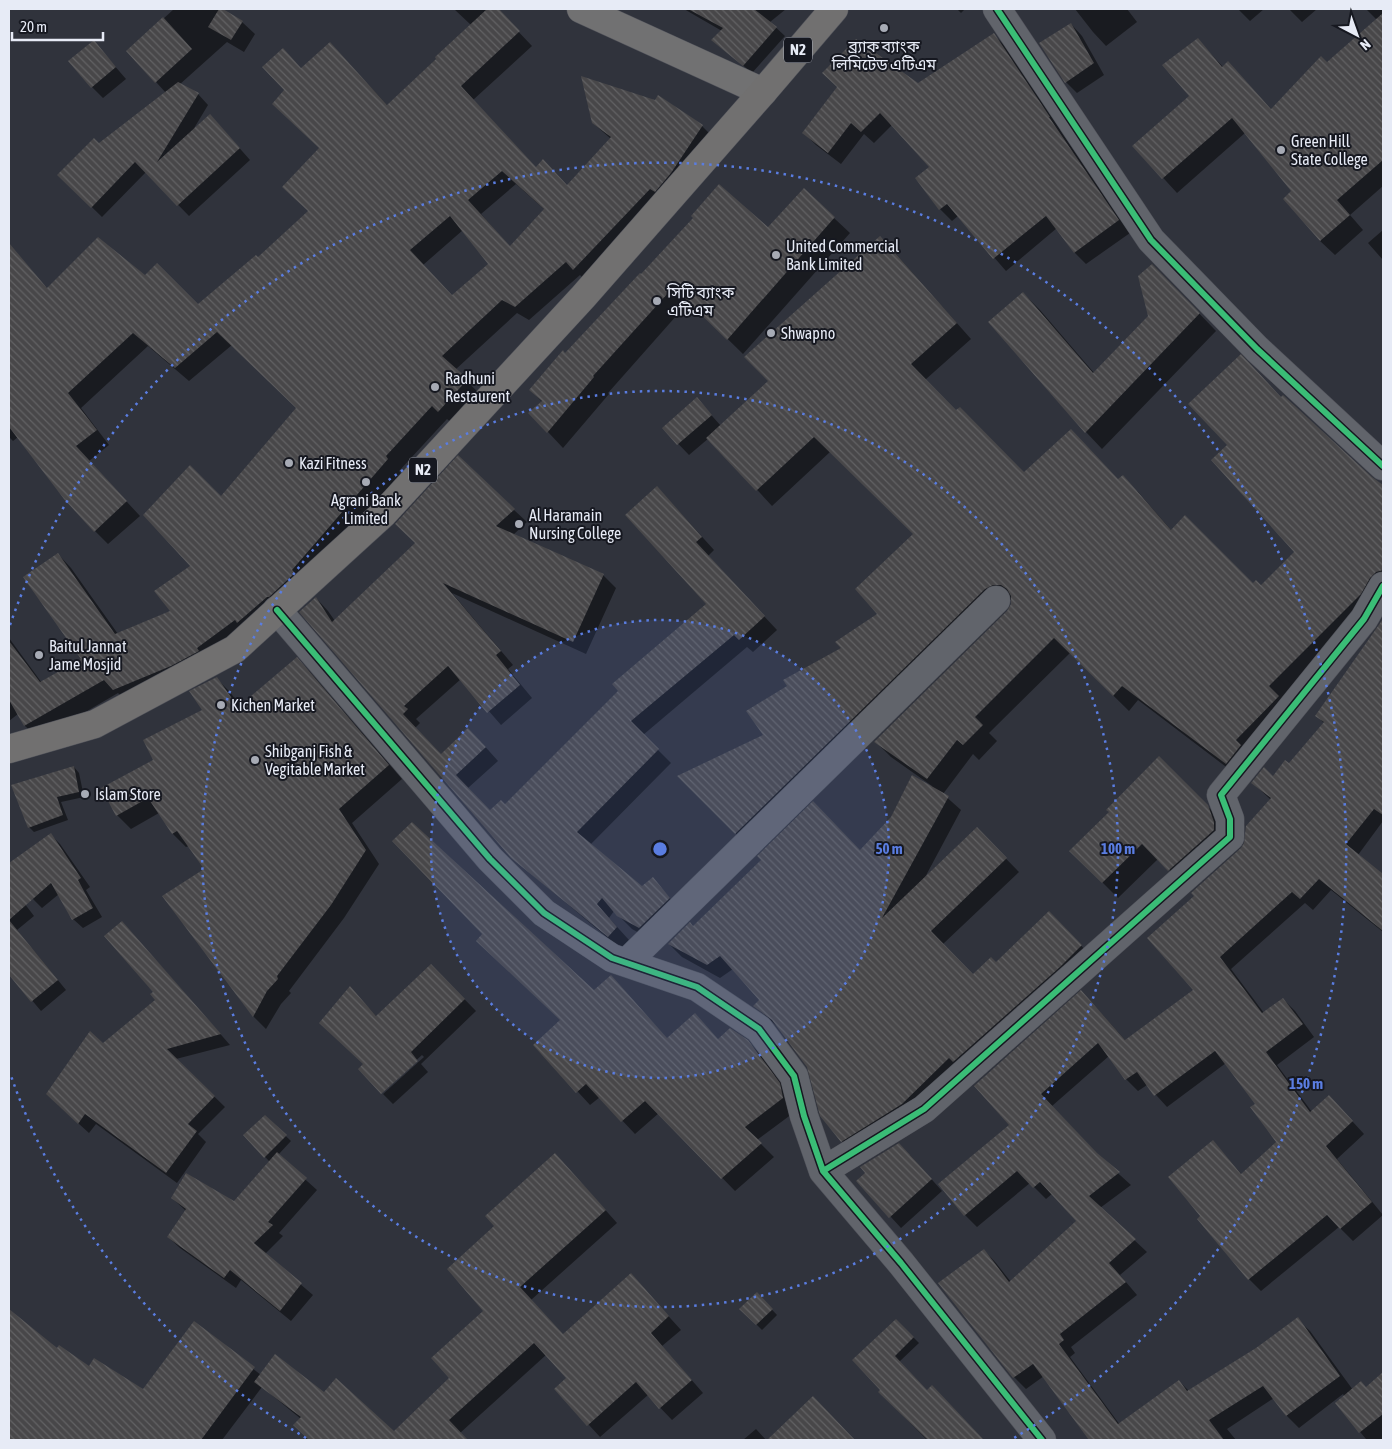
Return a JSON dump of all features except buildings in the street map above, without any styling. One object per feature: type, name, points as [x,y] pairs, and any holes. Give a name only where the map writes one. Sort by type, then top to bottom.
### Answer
[{"type":"highway","name":"N2","points":[[9,749],[95,724],[235,649],[383,514],[583,297],[834,9]]},
{"type":"main road","points":[[580,9],[763,92]]},
{"type":"street","points":[[997,9],[1151,240],[1257,349],[1383,466]]},
{"type":"street","points":[[823,1171],[924,1109],[1230,837],[1230,819],[1221,795],[1364,619],[1383,586]]},
{"type":"street","points":[[627,962],[996,600]]},
{"type":"street","points":[[277,610],[490,859],[544,913],[612,958],[697,987],[759,1029],[794,1076],[804,1116],[823,1171],[901,1263],[1042,1440]]},
{"type":"cycle path","points":[[997,9],[1151,240],[1257,349],[1383,466]]},
{"type":"cycle path","points":[[823,1171],[924,1109],[1230,837],[1230,819],[1221,795],[1364,619],[1383,586]]},
{"type":"cycle path","points":[[277,610],[490,859],[544,913],[612,958],[697,987],[759,1029],[794,1076],[804,1116],[823,1171],[901,1263],[1042,1440]]},
{"type":"place","name":"ব্র্যাক ব্যাংক লিমিটেড এটিএম","points":[[884,28]]},
{"type":"place","name":"Green Hill State College","points":[[1281,150]]},
{"type":"place","name":"United Commercial Bank Limited","points":[[776,255]]},
{"type":"place","name":"সিটি ব্যাংক এটিএম","points":[[657,301]]},
{"type":"place","name":"Shwapno","points":[[771,333]]},
{"type":"place","name":"Radhuni Restaurent","points":[[435,387]]},
{"type":"place","name":"Kazi Fitness","points":[[289,463]]},
{"type":"place","name":"Agrani Bank Limited","points":[[366,482]]},
{"type":"place","name":"Al Haramain Nursing College","points":[[519,524]]},
{"type":"place","name":"Baitul Jannat Jame Mosjid","points":[[39,655]]},
{"type":"place","name":"Kichen Market","points":[[221,705]]},
{"type":"place","name":"Shibganj Fish & Vegitable Market","points":[[255,760]]},
{"type":"place","name":"Islam Store","points":[[85,794]]}]
